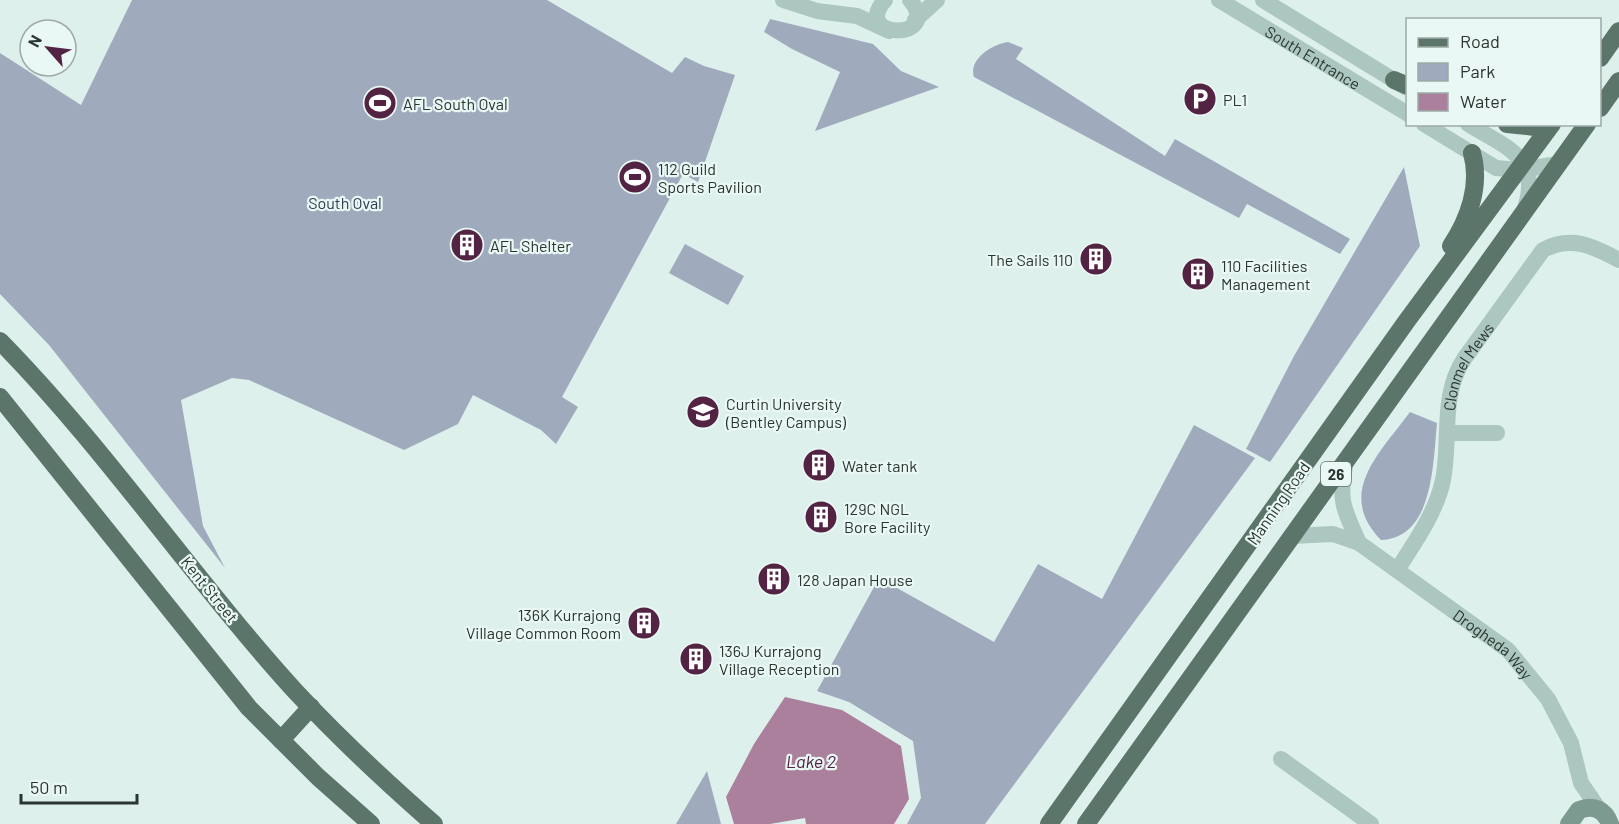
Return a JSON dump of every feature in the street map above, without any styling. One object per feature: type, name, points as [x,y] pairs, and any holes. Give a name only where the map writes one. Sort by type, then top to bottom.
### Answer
[{"type":"main road","points":[[1601,55],[1619,31]]},
{"type":"main road","points":[[1601,105],[1619,81]]},
{"type":"main road","name":"Manning Road","points":[[1049,824],[1406,322],[1524,168],[1551,126]]},
{"type":"main road","name":"Manning Road","points":[[1086,824],[1290,536],[1513,231],[1586,126]]},
{"type":"main road","points":[[1406,322],[1469,213],[1475,184],[1472,153]]},
{"type":"main road","name":"Kent Street","points":[[0,340],[94,448],[236,621],[311,707],[434,824]]},
{"type":"main road","points":[[0,397],[249,708],[370,824]]},
{"type":"main road","points":[[280,740],[311,707]]},
{"type":"street","points":[[783,0],[817,11],[857,16],[889,31],[906,31],[937,0]]},
{"type":"street","points":[[910,0],[916,9],[915,20]]},
{"type":"street","name":"South Entrance","points":[[1219,0],[1406,113]]},
{"type":"street","name":"South Entrance","points":[[1263,0],[1403,85]]},
{"type":"street","points":[[857,16],[882,3]]},
{"type":"street","points":[[882,3],[879,18],[889,31]]},
{"type":"street","points":[[1427,126],[1496,168],[1524,168],[1558,164]]},
{"type":"street","points":[[1471,126],[1507,148],[1524,168],[1530,193],[1513,231]]},
{"type":"street","name":"Clonmel Mews","points":[[1397,570],[1435,504],[1443,480],[1449,398],[1455,372],[1543,250],[1554,244],[1578,242],[1619,260]]},
{"type":"street","points":[[1447,433],[1497,433]]},
{"type":"street","points":[[1346,460],[1340,490],[1345,511],[1359,543]]},
{"type":"street","name":"Drogheda Way","points":[[1290,536],[1333,534],[1359,543],[1508,650],[1548,699],[1571,743],[1581,783],[1609,818]]},
{"type":"street","points":[[1281,759],[1371,824]]},
{"type":"street","name":"Drogheda Way","points":[[1569,820],[1581,783]]},
{"type":"street","points":[[1569,820],[1586,807],[1609,818]]},
{"type":"green space","name":"South Oval","points":[[132,0],[547,0],[672,73],[685,57],[704,66],[735,75],[698,182],[683,174],[562,397],[578,407],[556,444],[541,430],[473,395],[458,424],[404,450],[249,380],[232,378],[181,400],[203,526],[225,568],[49,345],[0,294],[0,53],[18,65],[18,78],[39,78],[81,105]]},
{"type":"green space","points":[[770,19],[873,44],[901,71],[939,87],[815,131],[840,72],[792,49],[764,32]]},
{"type":"green space","points":[[1008,42],[1023,48],[1016,59],[1165,156],[1175,139],[1350,239],[1340,254],[1247,204],[1239,218],[974,77],[973,70],[978,59],[989,49]]},
{"type":"green space","points":[[1404,167],[1420,246],[1270,462],[1246,449],[1294,356]]},
{"type":"green space","points":[[685,244],[744,276],[728,305],[669,273]]},
{"type":"green space","points":[[1410,412],[1437,423],[1427,495],[1421,512],[1412,526],[1398,536],[1381,540],[1368,523],[1362,506],[1362,490],[1367,474],[1376,458]]},
{"type":"green space","points":[[1194,425],[1255,458],[985,824],[907,824],[921,798],[913,741],[849,702],[817,691],[879,578],[994,642],[1038,564],[1102,599]]},
{"type":"green space","points":[[707,771],[721,824],[676,824]]},
{"type":"water","name":"Lake 2","points":[[785,697],[842,710],[901,746],[909,799],[894,824],[806,824],[805,818],[770,824],[734,824],[726,797],[754,744]]},
{"type":"place","name":"PL1","points":[[1200,99]]},
{"type":"place","name":"AFL South Oval","points":[[380,103]]},
{"type":"place","name":"112 Guild Sports Pavilion","points":[[635,177]]},
{"type":"place","name":"AFL Shelter","points":[[467,245]]},
{"type":"place","name":"The Sails 110","points":[[1096,259]]},
{"type":"place","name":"110 Facilities Management","points":[[1198,274]]},
{"type":"place","name":"Curtin University (Bentley Campus)","points":[[703,412]]},
{"type":"place","name":"Water tank","points":[[819,465]]},
{"type":"place","name":"129C NGL Bore Facility","points":[[821,517]]},
{"type":"place","name":"128 Japan House","points":[[774,579]]},
{"type":"place","name":"136K Kurrajong Village Common Room","points":[[644,623]]},
{"type":"place","name":"136J Kurrajong Village Reception","points":[[696,659]]}]
